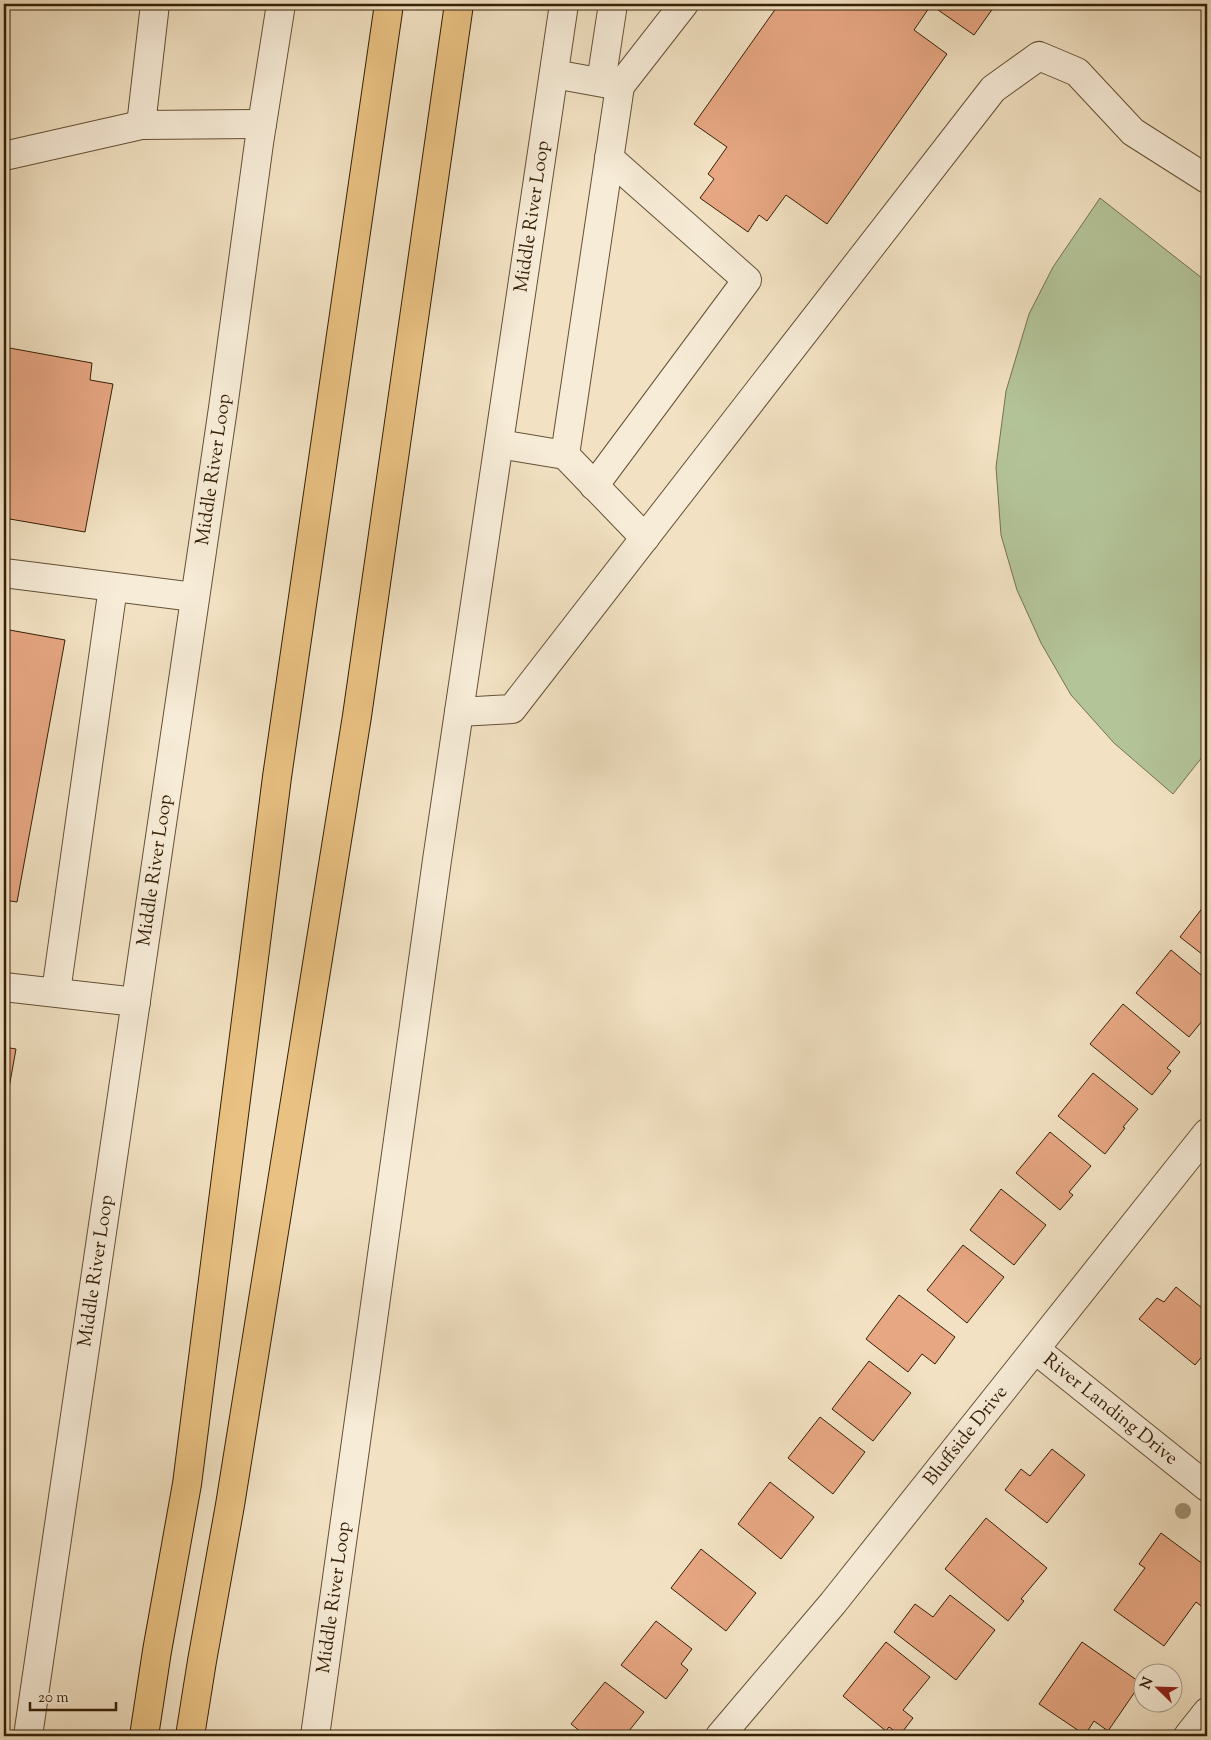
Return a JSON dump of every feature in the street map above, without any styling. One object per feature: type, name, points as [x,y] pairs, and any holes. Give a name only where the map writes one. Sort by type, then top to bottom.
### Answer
[{"type":"highway","points":[[144,1736],[187,1484],[277,777],[389,4]]},
{"type":"highway","points":[[190,1736],[230,1505],[355,726],[459,4]]},
{"type":"street","points":[[141,125],[155,4]]},
{"type":"street","name":"Middle River Loop","points":[[28,1736],[280,4]]},
{"type":"street","name":"Middle River Loop","points":[[315,1736],[370,1334],[459,712],[564,4]]},
{"type":"street","points":[[564,455],[609,158],[613,4]]},
{"type":"street","points":[[610,84],[684,4]]},
{"type":"street","points":[[459,712],[512,709],[992,89],[1039,56],[1077,72],[1134,132],[1207,178]]},
{"type":"street","points":[[554,74],[610,84]]},
{"type":"street","points":[[4,156],[141,125],[262,124]]},
{"type":"street","points":[[594,486],[747,280],[609,158]]},
{"type":"street","points":[[499,444],[564,455],[645,538]]},
{"type":"street","points":[[4,573],[194,597]]},
{"type":"street","points":[[56,992],[113,587]]},
{"type":"street","points":[[4,987],[136,1002]]},
{"type":"street","name":"Bluffside Drive","points":[[720,1736],[833,1603],[1207,1133]]},
{"type":"street","name":"River Landing Drive","points":[[1036,1350],[1207,1487]]},
{"type":"street","points":[[1188,1736],[1207,1712]]},
{"type":"green space","points":[[1100,198],[1207,282],[1207,751],[1173,794],[1114,743],[1071,695],[1041,643],[1017,590],[1001,535],[996,467],[1006,391],[1029,314],[1053,267]]},
{"type":"building","points":[[779,4],[996,4],[974,35],[931,5],[914,30],[947,54],[827,224],[786,195],[767,221],[759,215],[748,232],[700,198],[714,179],[708,174],[727,147],[694,124]]},
{"type":"building","points":[[4,347],[92,363],[90,380],[113,384],[85,532],[4,518]]},
{"type":"building","points":[[4,629],[65,640],[17,902],[4,900]]},
{"type":"building","points":[[1207,902],[1207,958],[1180,937]]},
{"type":"building","points":[[1171,950],[1207,980],[1207,1015],[1189,1037],[1136,993]]},
{"type":"building","points":[[1123,1004],[1180,1052],[1167,1068],[1171,1071],[1152,1095],[1090,1044]]},
{"type":"building","points":[[4,1047],[16,1049],[4,1116]]},
{"type":"building","points":[[1093,1073],[1138,1109],[1105,1154],[1058,1116]]},
{"type":"building","points":[[1050,1132],[1091,1166],[1069,1192],[1073,1195],[1060,1210],[1016,1173]]},
{"type":"building","points":[[1001,1189],[1046,1225],[1014,1265],[970,1230]]},
{"type":"building","points":[[963,1245],[1004,1277],[967,1323],[927,1290]]},
{"type":"building","points":[[1176,1287],[1207,1312],[1207,1356],[1204,1354],[1195,1365],[1139,1319],[1157,1298],[1164,1302]]},
{"type":"building","points":[[899,1295],[955,1337],[935,1364],[922,1354],[908,1372],[866,1339]]},
{"type":"building","points":[[869,1361],[911,1393],[873,1441],[832,1409]]},
{"type":"building","points":[[820,1417],[865,1452],[833,1494],[788,1458]]},
{"type":"building","points":[[1052,1449],[1085,1475],[1047,1523],[1005,1490],[1021,1469],[1030,1476]]},
{"type":"building","points":[[770,1482],[814,1517],[781,1559],[738,1524]]},
{"type":"building","points":[[986,1518],[1047,1568],[1021,1599],[1024,1601],[1008,1621],[945,1569]]},
{"type":"building","points":[[1161,1533],[1207,1567],[1207,1606],[1205,1609],[1196,1602],[1164,1646],[1114,1610],[1145,1568],[1139,1564]]},
{"type":"building","points":[[701,1549],[756,1593],[726,1631],[671,1588]]},
{"type":"building","points":[[950,1595],[995,1630],[956,1680],[894,1632],[915,1604],[933,1617]]},
{"type":"building","points":[[656,1621],[692,1649],[681,1664],[688,1670],[666,1699],[621,1665]]},
{"type":"building","points":[[886,1642],[930,1677],[903,1710],[913,1718],[900,1735],[889,1727],[886,1731],[843,1696]]},
{"type":"building","points":[[1082,1642],[1134,1678],[1134,1693],[1108,1731],[1094,1721],[1085,1735],[1039,1704]]},
{"type":"building","points":[[605,1682],[644,1712],[625,1736],[586,1736],[571,1724]]}]
